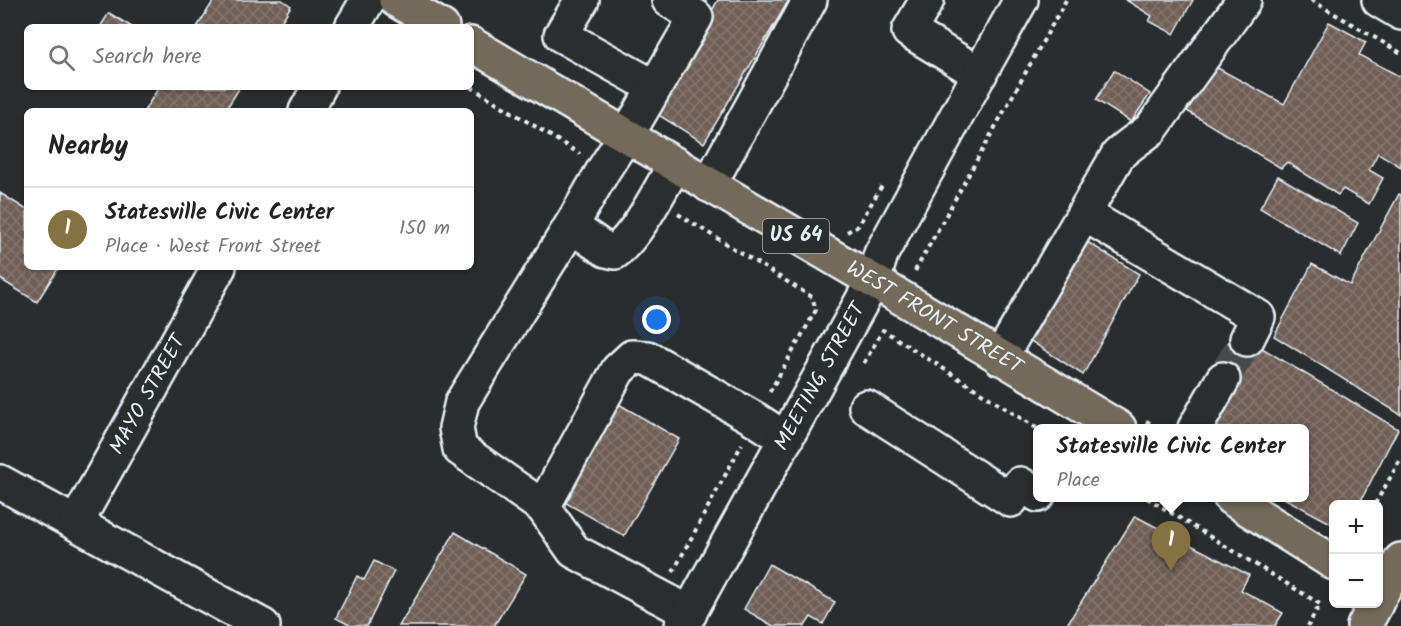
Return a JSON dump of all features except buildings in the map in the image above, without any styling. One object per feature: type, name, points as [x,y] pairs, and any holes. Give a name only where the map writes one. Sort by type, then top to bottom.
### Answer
[{"type":"main road","points":[[396,0],[437,24]]},
{"type":"main road","name":"WEST FRONT STREET","points":[[474,46],[1000,358],[1116,424]]},
{"type":"main road","points":[[1237,502],[1329,560]]},
{"type":"main road","points":[[1383,599],[1401,560]]},
{"type":"main road","points":[[1364,626],[1377,608]]},
{"type":"street","points":[[354,24],[368,0]]},
{"type":"street","points":[[582,0],[561,35],[654,87]]},
{"type":"street","points":[[669,0],[696,16],[637,118],[462,402],[456,428],[460,449],[543,507],[574,551],[660,598],[686,619]]},
{"type":"street","points":[[709,184],[810,0]]},
{"type":"street","points":[[927,0],[909,32],[980,74]]},
{"type":"street","name":"MEETING STREET","points":[[686,619],[873,281],[881,254],[1022,0]]},
{"type":"street","points":[[1000,358],[1118,155],[1151,129],[1244,0]]},
{"type":"street","points":[[1379,0],[1401,13]]},
{"type":"street","points":[[308,108],[317,90]]},
{"type":"street","points":[[571,226],[606,250],[615,252],[625,244],[675,164]]},
{"type":"street","points":[[1096,221],[1258,317],[1247,339]]},
{"type":"street","name":"MAYO STREET","points":[[76,523],[217,270]]},
{"type":"street","points":[[543,507],[618,370],[632,357],[648,358],[786,439]]},
{"type":"street","points":[[1198,424],[1223,379]]},
{"type":"street","points":[[866,407],[1011,500],[1020,484],[1033,492]]},
{"type":"street","points":[[0,482],[263,626]]},
{"type":"path","points":[[915,276],[920,261],[1066,0]]},
{"type":"path","points":[[1311,0],[1401,53]]},
{"type":"path","points":[[660,598],[816,310],[812,297]]},
{"type":"path","points":[[883,330],[1033,426]]},
{"type":"path","points":[[1377,500],[1401,459]]},
{"type":"path","points":[[1154,502],[1320,604],[1308,626]]},
{"type":"tunnel","points":[[1223,379],[1247,339]]},
{"type":"place","name":"Statesville Civic Center","points":[[1171,571]]}]
